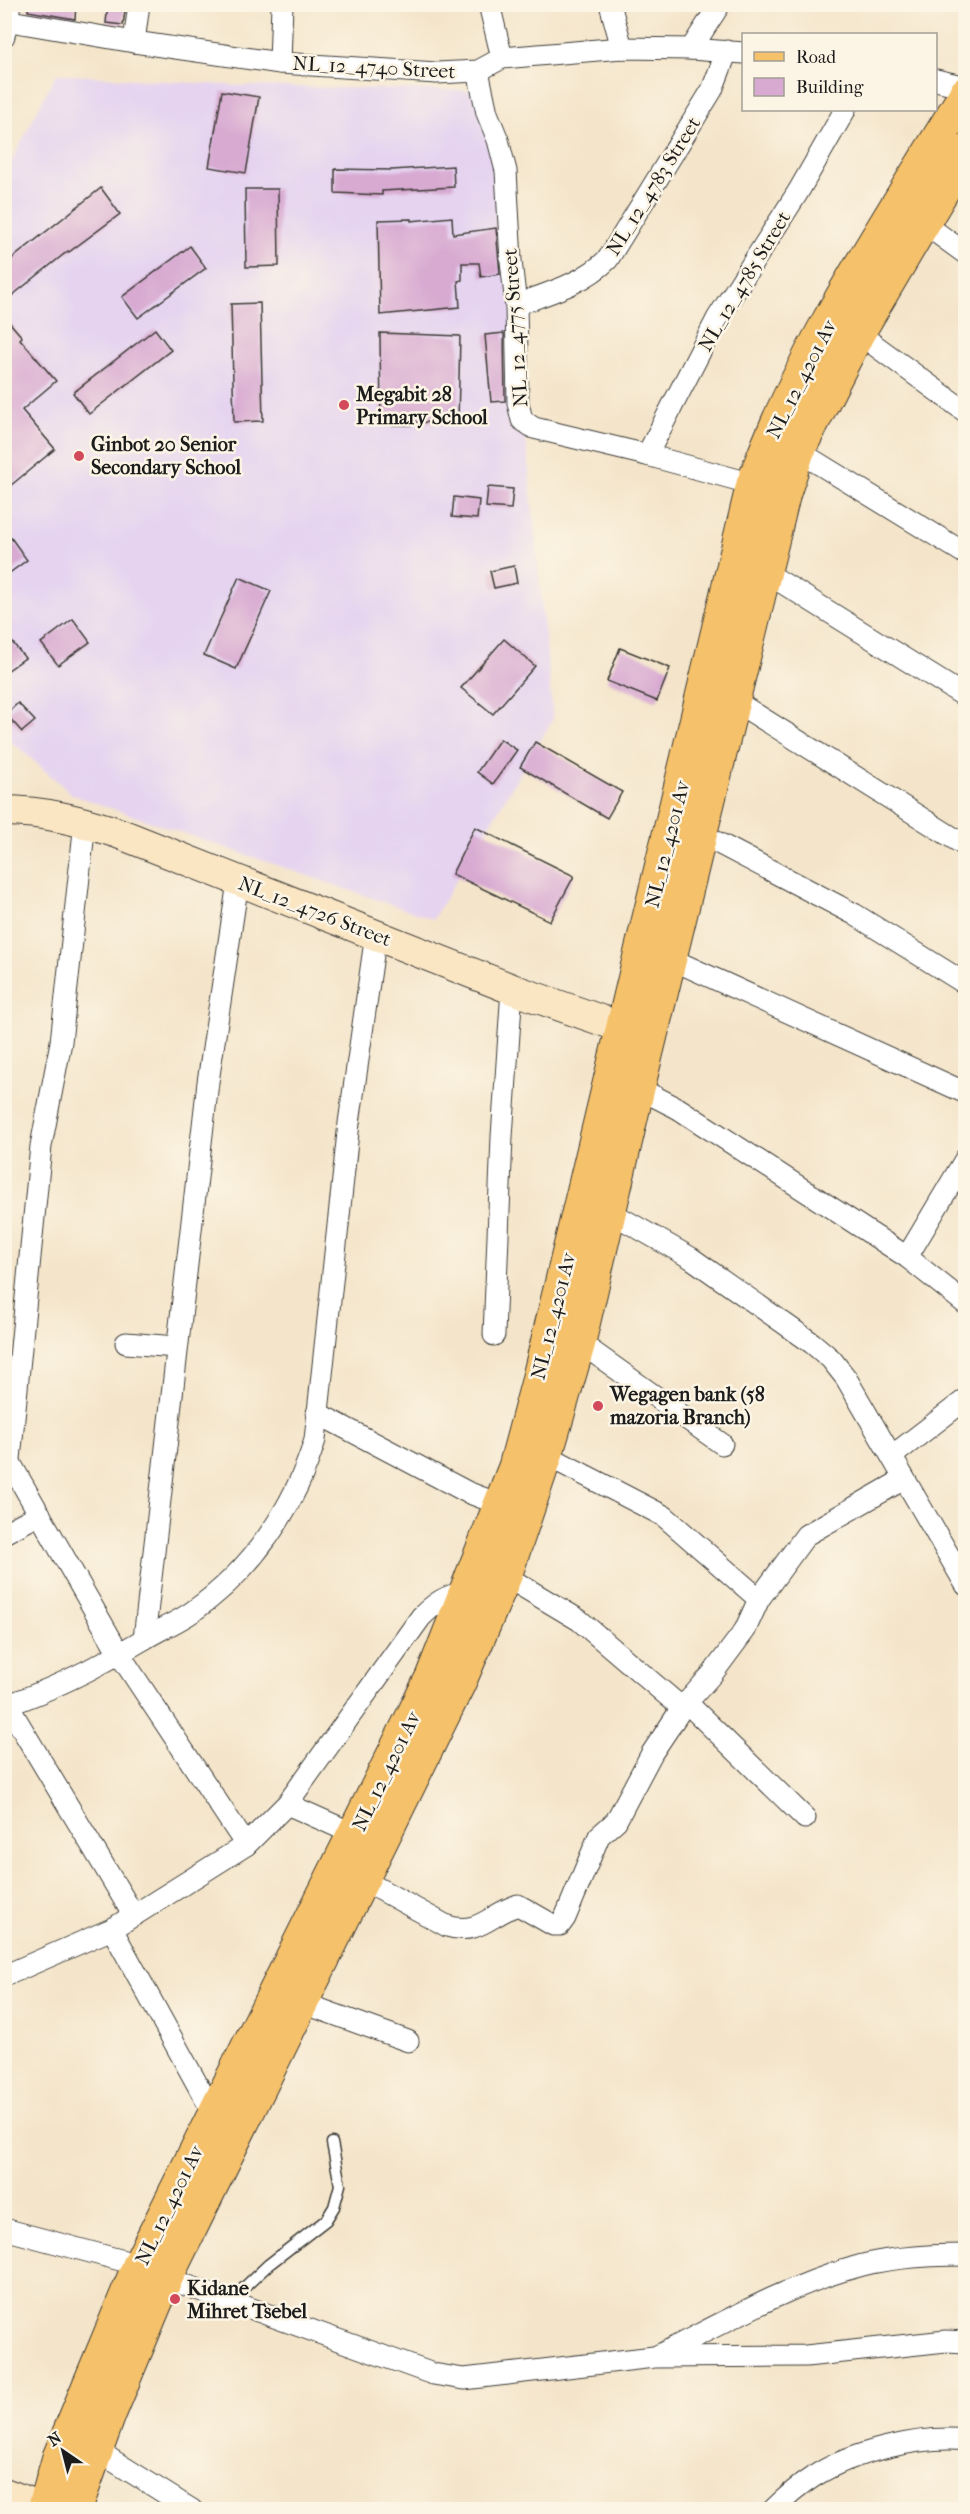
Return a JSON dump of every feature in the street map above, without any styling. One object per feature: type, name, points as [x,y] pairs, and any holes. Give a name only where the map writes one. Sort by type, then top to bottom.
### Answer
[{"type":"main road","name":"NL_12_4201 Av","points":[[53,2509],[96,2450],[153,2272],[213,2113],[432,1677],[501,1505],[515,1467],[637,1033],[753,484],[770,439],[822,335],[966,93]]},
{"type":"main road","name":"NL_12_4201 Av","points":[[53,2509],[59,2457],[153,2272],[303,2003],[459,1683],[505,1576],[546,1455],[579,1342],[638,1088],[637,1033],[671,958],[784,493],[798,451],[858,333],[966,151]]},
{"type":"street","points":[[134,42],[139,4]]},
{"type":"street","points":[[280,63],[282,4]]},
{"type":"street","points":[[489,4],[502,58]]},
{"type":"street","points":[[610,4],[622,48]]},
{"type":"street","points":[[692,49],[720,4]]},
{"type":"street","name":"NL_12_4740 Street","points":[[7,21],[280,63],[437,73],[477,71],[502,58],[622,48],[735,52]]},
{"type":"street","name":"NL_12_4783 Street","points":[[516,305],[580,281],[596,272],[608,259],[735,52]]},
{"type":"street","name":"NL_12_4775 Street","points":[[477,71],[487,113],[498,140],[506,171],[510,251],[516,305],[518,403],[522,420],[534,428],[647,455],[753,484]]},
{"type":"street","points":[[937,80],[966,87]]},
{"type":"street","name":"NL_12_4785 Street","points":[[647,455],[717,319],[798,192],[844,111]]},
{"type":"street","points":[[922,222],[966,254]]},
{"type":"street","points":[[858,333],[966,412]]},
{"type":"street","points":[[798,451],[966,554]]},
{"type":"street","points":[[765,572],[966,697]]},
{"type":"street","points":[[733,700],[966,846]]},
{"type":"street","name":"NL_12_4726 Street","points":[[4,811],[29,811],[85,822],[512,989],[637,1033]]},
{"type":"street","points":[[85,822],[61,1042],[41,1146],[7,1456],[120,1655],[246,1845]]},
{"type":"street","points":[[701,834],[854,914],[966,984]]},
{"type":"street","points":[[144,1639],[208,1082],[238,882]]},
{"type":"street","points":[[134,1916],[6,1703],[120,1655],[192,1612],[228,1581],[260,1548],[289,1507],[306,1470],[315,1440],[349,1123],[376,934]]},
{"type":"street","points":[[671,958],[966,1093]]},
{"type":"street","points":[[494,1335],[502,1137],[512,989]]},
{"type":"street","points":[[638,1088],[680,1108],[907,1257],[966,1304]]},
{"type":"street","points":[[907,1257],[966,1158]]},
{"type":"street","points":[[610,1212],[691,1258],[812,1343],[831,1359],[846,1378],[966,1585]]},
{"type":"street","points":[[579,1342],[722,1444]]},
{"type":"street","points":[[126,1343],[176,1347]]},
{"type":"street","points":[[892,1456],[966,1399]]},
{"type":"street","points":[[317,1413],[466,1492],[501,1505]]},
{"type":"street","points":[[546,1455],[664,1516],[759,1599]]},
{"type":"street","points":[[363,1880],[447,1926],[459,1930],[473,1929],[508,1908],[518,1905],[553,1925],[560,1925],[599,1836],[616,1821],[652,1753],[684,1705],[713,1673],[745,1630],[759,1599],[806,1535],[904,1479]]},
{"type":"street","points":[[4,1533],[40,1514]]},
{"type":"street","points":[[505,1576],[579,1620],[684,1705],[805,1818]]},
{"type":"street","points":[[4,1976],[112,1929],[246,1845],[287,1803],[421,1617],[436,1602],[451,1594],[466,1592]]},
{"type":"street","points":[[287,1803],[354,1834]]},
{"type":"street","points":[[112,1929],[213,2113]]},
{"type":"street","points":[[303,2003],[408,2041]]},
{"type":"street","points":[[4,2229],[153,2272],[432,2374],[464,2379],[654,2357],[806,2356],[945,2341],[966,2342]]},
{"type":"street","points":[[654,2357],[791,2291],[852,2268],[889,2260],[966,2255]]},
{"type":"street","points":[[773,2510],[814,2476],[866,2454],[928,2438],[966,2439]]},
{"type":"street","points":[[96,2450],[192,2510]]},
{"type":"street","points":[[4,2493],[53,2509]]},
{"type":"lane","points":[[230,2301],[268,2265],[326,2220],[334,2207],[340,2185],[332,2143]]},
{"type":"shaded area","name":"Megabit 28 Primary School","points":[[56,74],[242,86],[492,91],[553,719],[433,919],[73,795],[5,736],[4,176]]},
{"type":"building","points":[[29,4],[76,4],[75,19],[28,11]]},
{"type":"building","points":[[108,4],[126,4],[123,25],[106,23]]},
{"type":"building","points":[[222,91],[259,97],[246,173],[209,167]]},
{"type":"building","points":[[453,166],[454,187],[382,191],[382,195],[335,193],[335,169],[392,170]]},
{"type":"building","points":[[101,188],[120,214],[68,251],[4,302],[4,265]]},
{"type":"building","points":[[245,189],[278,189],[279,266],[246,267]]},
{"type":"building","points":[[452,217],[453,234],[496,228],[500,274],[481,277],[479,263],[462,263],[462,280],[458,281],[460,307],[380,315],[378,220],[411,219],[411,221]]},
{"type":"building","points":[[190,246],[206,268],[138,318],[122,297]]},
{"type":"building","points":[[260,303],[263,421],[234,422],[231,304]]},
{"type":"building","points":[[4,316],[22,337],[20,339],[56,381],[22,410],[55,449],[4,491]]},
{"type":"building","points":[[155,329],[171,350],[89,414],[73,393]]},
{"type":"building","points":[[380,333],[460,336],[458,423],[411,422],[411,425],[381,425]]},
{"type":"building","points":[[504,333],[505,401],[491,402],[485,335]]},
{"type":"building","points":[[488,487],[513,489],[511,509],[486,507]]},
{"type":"building","points":[[454,497],[479,500],[477,519],[452,517]]},
{"type":"building","points":[[4,528],[27,560],[4,577]]},
{"type":"building","points":[[514,566],[517,583],[494,588],[490,571]]},
{"type":"building","points":[[239,577],[271,591],[236,669],[204,655]]},
{"type":"building","points":[[73,619],[90,642],[58,665],[41,643]]},
{"type":"building","points":[[4,632],[25,658],[4,673]]},
{"type":"building","points":[[504,639],[535,666],[493,714],[461,688]]},
{"type":"building","points":[[620,648],[670,668],[657,701],[607,681]]},
{"type":"building","points":[[18,703],[35,721],[22,732],[6,714]]},
{"type":"building","points":[[500,739],[517,750],[493,784],[477,772]]},
{"type":"building","points":[[535,742],[622,792],[607,818],[520,767]]},
{"type":"building","points":[[475,827],[574,876],[550,921],[452,874]]},
{"type":"place","name":"Megabit 28 Primary School","points":[[344,405]]},
{"type":"place","name":"Ginbot 20 Senior Secondary School","points":[[79,456]]},
{"type":"place","name":"Wegagen bank (58 mazoria Branch)","points":[[598,1406]]},
{"type":"place","name":"Kidane Mihret Tsebel","points":[[175,2299]]}]
